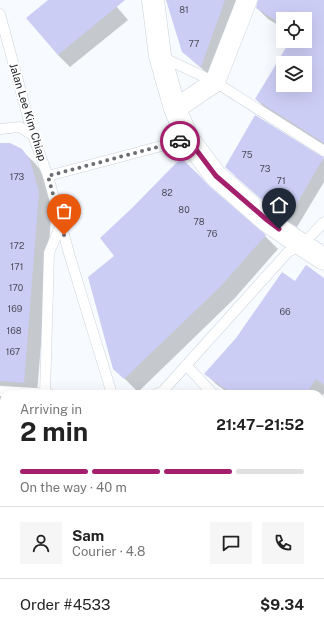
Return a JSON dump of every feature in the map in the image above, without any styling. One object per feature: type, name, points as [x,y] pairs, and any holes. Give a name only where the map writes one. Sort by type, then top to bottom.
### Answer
[{"type":"highway","points":[[153,0],[160,56],[175,109],[188,139],[216,176],[267,220],[324,259]]},
{"type":"street","points":[[175,109],[215,82],[247,0]]},
{"type":"lane","name":"Jalan Lee Kim Chiap","points":[[0,14],[33,136],[48,176],[111,390]]},
{"type":"lane","points":[[160,56],[215,82],[324,152]]},
{"type":"lane","points":[[0,129],[20,127],[33,136]]},
{"type":"lane","points":[[48,176],[188,139]]},
{"type":"lane","points":[[164,390],[288,252],[302,245],[324,222]]},
{"type":"lane","points":[[45,390],[49,253],[61,224]]},
{"type":"lane","points":[[186,366],[209,390]]},
{"type":"building","points":[[48,0],[125,0],[58,55],[26,18]]},
{"type":"building","points":[[166,0],[225,0],[201,67],[182,52]]},
{"type":"building","points":[[258,0],[324,0],[324,143],[255,99],[276,64],[276,92],[312,92],[312,56],[281,56],[286,48],[312,48],[312,12],[276,12],[276,21],[256,8]]},
{"type":"building","points":[[255,115],[324,157],[288,219],[275,211],[225,167]]},
{"type":"building","points":[[0,143],[10,143],[22,149],[30,160],[39,192],[24,383],[0,381]]},
{"type":"building","points":[[181,158],[208,185],[266,235],[221,286],[124,379],[113,369],[88,277],[114,256],[100,238]]},
{"type":"building","points":[[306,265],[324,278],[324,385],[316,379],[309,390],[227,390],[204,374],[236,338],[282,272],[295,281]]},
{"type":"way so far","points":[[64,235],[48,176],[180,141]]},
{"type":"route","points":[[180,141],[188,139],[216,176],[279,229]]}]
